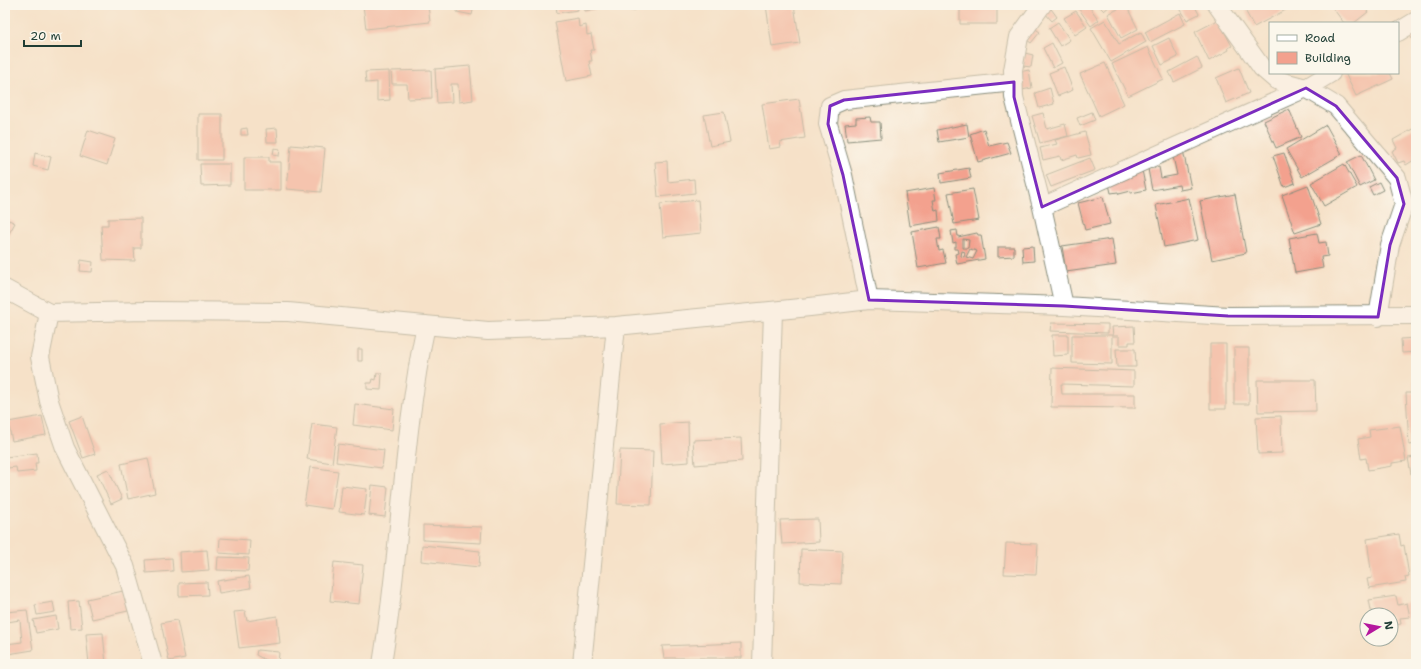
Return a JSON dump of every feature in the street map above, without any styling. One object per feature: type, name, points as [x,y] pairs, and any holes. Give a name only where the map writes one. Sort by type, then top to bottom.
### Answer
[{"type":"street","points":[[1042,5],[1019,37],[1013,70],[1014,97],[1042,207],[1064,306]]},
{"type":"street","points":[[1217,5],[1262,68],[1276,80],[1306,88],[1336,106],[1397,178],[1404,204],[1390,245],[1378,317]]},
{"type":"street","points":[[1399,31],[1416,21]]},
{"type":"street","points":[[1042,207],[1306,88],[1329,74]]},
{"type":"street","points":[[869,300],[843,175],[828,124],[830,106],[844,100],[1014,82]]},
{"type":"street","points":[[5,289],[49,313],[147,311],[288,312],[488,331],[616,326],[869,300],[1064,306],[1228,316],[1416,316]]},
{"type":"street","points":[[762,664],[772,311]]},
{"type":"street","points":[[49,313],[40,357],[49,401],[65,448],[125,566],[154,664]]},
{"type":"street","points":[[382,664],[396,561],[416,369],[426,325]]},
{"type":"street","points":[[582,664],[616,326]]},
{"type":"highlighted area","points":[[1014,82],[1014,97],[1042,207],[1306,88],[1336,106],[1397,178],[1404,204],[1390,245],[1378,317],[1228,316],[1064,306],[869,300],[843,175],[828,124],[830,106],[844,100]]},
{"type":"building","points":[[363,5],[428,5],[430,22],[366,29]]},
{"type":"building","points":[[458,5],[474,5],[472,15],[457,12]]},
{"type":"building","points":[[556,5],[577,5],[578,10],[557,13]]},
{"type":"building","points":[[584,5],[611,5],[611,6],[585,11]]},
{"type":"building","points":[[629,5],[653,5],[631,11]]},
{"type":"building","points":[[766,5],[794,5],[800,43],[772,47]]},
{"type":"building","points":[[960,5],[997,5],[997,24],[960,24]]},
{"type":"building","points":[[1076,5],[1088,5],[1099,20],[1091,26]]},
{"type":"building","points":[[1098,5],[1111,5],[1104,11]]},
{"type":"building","points":[[1126,5],[1138,29],[1121,38],[1108,14]]},
{"type":"building","points":[[1178,5],[1194,5],[1199,14],[1187,20]]},
{"type":"building","points":[[1260,5],[1295,5],[1254,27],[1246,12]]},
{"type":"building","points":[[1334,5],[1362,5],[1368,12],[1355,22],[1343,22],[1332,7]]},
{"type":"building","points":[[1049,6],[1057,17],[1052,21],[1043,11]]},
{"type":"building","points":[[1076,11],[1087,27],[1075,35],[1064,18]]},
{"type":"building","points":[[1180,13],[1185,24],[1150,42],[1145,32]]},
{"type":"building","points":[[578,18],[579,27],[586,25],[587,35],[591,34],[594,50],[590,50],[592,61],[589,61],[592,76],[566,81],[555,22]]},
{"type":"building","points":[[1105,20],[1119,44],[1141,32],[1146,42],[1111,62],[1091,28]]},
{"type":"building","points":[[1218,20],[1232,46],[1228,48],[1229,50],[1209,61],[1195,32]]},
{"type":"building","points":[[1058,22],[1070,40],[1060,46],[1049,28]]},
{"type":"building","points":[[1031,26],[1040,32],[1031,43],[1023,37]]},
{"type":"building","points":[[1416,32],[1416,47],[1410,35]]},
{"type":"building","points":[[1169,38],[1178,57],[1162,65],[1153,46]]},
{"type":"building","points":[[1052,43],[1062,63],[1053,68],[1043,48]]},
{"type":"building","points":[[1148,47],[1163,79],[1128,96],[1112,64]]},
{"type":"building","points":[[1025,53],[1033,55],[1031,67],[1023,66]]},
{"type":"building","points":[[1197,57],[1202,68],[1174,82],[1169,72]]},
{"type":"building","points":[[1105,63],[1124,104],[1099,116],[1080,74]]},
{"type":"building","points":[[470,66],[473,100],[459,102],[458,84],[451,84],[452,102],[437,103],[435,69]]},
{"type":"building","points":[[1064,67],[1073,90],[1058,96],[1049,73]]},
{"type":"building","points":[[1239,68],[1249,93],[1226,103],[1216,78]]},
{"type":"building","points":[[431,70],[432,98],[408,99],[407,84],[392,84],[391,71]]},
{"type":"building","points":[[1029,70],[1032,88],[1022,90],[1019,72]]},
{"type":"building","points":[[389,71],[390,100],[377,101],[377,82],[366,83],[365,72]]},
{"type":"building","points":[[1345,74],[1390,74],[1393,79],[1356,96]]},
{"type":"building","points":[[1050,88],[1054,104],[1039,108],[1035,93]]},
{"type":"building","points":[[799,99],[805,138],[780,142],[781,147],[769,149],[762,104]]},
{"type":"building","points":[[1289,109],[1301,137],[1276,148],[1264,121]]},
{"type":"building","points":[[724,112],[730,142],[710,146],[704,115]]},
{"type":"building","points":[[1092,112],[1095,120],[1080,126],[1077,118]]},
{"type":"building","points":[[1043,113],[1047,129],[1065,124],[1068,136],[1040,143],[1032,116]]},
{"type":"building","points":[[198,114],[222,114],[222,160],[198,160]]},
{"type":"building","points":[[870,117],[871,122],[880,122],[881,138],[847,141],[845,124],[856,123],[856,118]]},
{"type":"building","points":[[967,124],[969,137],[939,142],[937,130]]},
{"type":"building","points":[[1326,125],[1342,154],[1302,177],[1286,149]]},
{"type":"building","points":[[1416,127],[1416,163],[1414,160],[1406,165],[1404,161],[1398,163],[1392,151],[1397,148],[1393,140]]},
{"type":"building","points":[[247,128],[248,135],[241,135],[241,129]]},
{"type":"building","points":[[277,128],[278,142],[267,142],[266,129]]},
{"type":"building","points":[[984,129],[989,146],[1007,142],[1011,153],[978,162],[970,134]]},
{"type":"building","points":[[88,130],[115,139],[107,165],[80,156]]},
{"type":"building","points":[[1085,132],[1091,155],[1078,158],[1077,155],[1061,160],[1060,156],[1043,160],[1040,148],[1057,144],[1055,140]]},
{"type":"building","points":[[291,145],[325,148],[321,192],[287,189]]},
{"type":"building","points":[[274,148],[280,149],[279,156],[273,155]]},
{"type":"building","points":[[1183,150],[1191,188],[1180,190],[1179,185],[1152,190],[1148,169],[1159,167],[1161,178],[1177,175],[1172,152]]},
{"type":"building","points":[[35,153],[51,157],[48,170],[33,166]]},
{"type":"building","points":[[1284,153],[1295,183],[1284,187],[1273,156]]},
{"type":"building","points":[[1361,155],[1374,180],[1360,187],[1347,162]]},
{"type":"building","points":[[244,157],[269,157],[269,162],[281,162],[281,190],[244,190]]},
{"type":"building","points":[[1090,158],[1095,170],[1051,187],[1046,175]]},
{"type":"building","points":[[667,161],[668,182],[694,179],[695,193],[658,197],[655,162]]},
{"type":"building","points":[[200,164],[230,164],[230,185],[201,186]]},
{"type":"building","points":[[1344,164],[1357,187],[1324,206],[1311,183]]},
{"type":"building","points":[[969,168],[971,178],[941,183],[940,173]]},
{"type":"building","points":[[1142,170],[1146,190],[1131,193],[1131,191],[1119,194],[1118,192],[1111,193],[1109,184]]},
{"type":"building","points":[[1379,182],[1383,190],[1373,195],[1369,187]]},
{"type":"building","points":[[1308,185],[1321,224],[1295,233],[1282,195]]},
{"type":"building","points":[[934,188],[936,200],[933,200],[935,211],[938,210],[939,221],[910,226],[905,193]]},
{"type":"building","points":[[973,189],[979,220],[954,224],[948,193]]},
{"type":"building","points":[[1235,194],[1246,253],[1212,260],[1200,201]]},
{"type":"building","points":[[1103,197],[1110,224],[1085,230],[1078,203]]},
{"type":"building","points":[[1189,198],[1198,240],[1164,247],[1156,205]]},
{"type":"building","points":[[698,200],[701,233],[663,237],[660,204]]},
{"type":"building","points":[[141,218],[141,248],[134,248],[135,261],[103,260],[101,225],[108,225],[108,219]]},
{"type":"building","points":[[9,220],[15,223],[7,237],[5,236],[5,228]]},
{"type":"building","points":[[939,227],[941,239],[937,239],[939,251],[943,250],[946,263],[918,268],[912,232]]},
{"type":"building","points":[[957,230],[958,237],[977,233],[978,235],[981,235],[985,259],[957,264],[955,254],[959,253],[958,249],[954,249],[954,247],[956,247],[956,242],[953,243],[951,231]],"holes":[[[963,239],[969,240],[968,248],[963,248]],[[970,249],[977,251],[973,259],[966,257]],[[962,251],[965,252],[964,257],[961,256]]]},
{"type":"building","points":[[1317,233],[1319,243],[1326,242],[1328,256],[1321,257],[1323,268],[1295,273],[1289,238]]},
{"type":"building","points":[[1112,239],[1116,265],[1066,272],[1062,246]]},
{"type":"building","points":[[1033,246],[1034,261],[1023,262],[1022,247]]},
{"type":"building","points":[[998,247],[1014,247],[1014,256],[998,257]]},
{"type":"building","points":[[81,260],[93,262],[92,272],[80,271]]},
{"type":"building","points":[[1051,323],[1108,324],[1108,333],[1050,331]]},
{"type":"building","points":[[1134,326],[1135,342],[1129,342],[1129,345],[1119,345],[1119,336],[1113,336],[1112,327]]},
{"type":"building","points":[[1052,335],[1068,335],[1068,355],[1053,356]]},
{"type":"building","points":[[1072,335],[1112,335],[1112,364],[1072,363]]},
{"type":"building","points":[[1415,338],[1416,352],[1402,353],[1401,339]]},
{"type":"building","points":[[1210,344],[1226,344],[1226,409],[1210,409]]},
{"type":"building","points":[[1234,348],[1249,348],[1249,404],[1234,404]]},
{"type":"building","points":[[358,349],[362,349],[362,361],[358,361]]},
{"type":"building","points":[[1116,349],[1135,349],[1136,367],[1117,367]]},
{"type":"building","points":[[1052,368],[1134,371],[1134,386],[1061,384],[1062,394],[1135,394],[1135,408],[1051,407]]},
{"type":"building","points":[[1413,371],[1416,371],[1416,444],[1409,445],[1406,393],[1414,393]]},
{"type":"building","points":[[377,373],[382,373],[381,390],[367,389],[367,383],[372,383],[373,379],[376,380]]},
{"type":"building","points":[[1257,380],[1315,380],[1316,411],[1258,412]]},
{"type":"building","points":[[355,404],[394,409],[392,430],[353,425]]},
{"type":"building","points":[[42,416],[46,435],[12,441],[8,422]]},
{"type":"building","points":[[82,416],[95,454],[83,458],[69,421]]},
{"type":"building","points":[[1281,416],[1282,453],[1258,454],[1256,417]]},
{"type":"building","points":[[688,422],[689,462],[662,464],[660,424]]},
{"type":"building","points":[[312,424],[337,427],[332,463],[307,459]]},
{"type":"building","points":[[1400,426],[1406,461],[1392,463],[1392,466],[1368,470],[1366,458],[1361,459],[1358,439],[1370,437],[1369,430]]},
{"type":"building","points":[[741,438],[742,461],[695,465],[693,440]]},
{"type":"building","points":[[338,444],[384,450],[382,468],[336,462]]},
{"type":"building","points":[[620,450],[653,451],[651,505],[617,504]]},
{"type":"building","points":[[37,453],[38,463],[35,463],[36,471],[17,473],[16,467],[8,468],[6,457]]},
{"type":"building","points":[[1416,457],[1416,473],[1411,474],[1408,458]]},
{"type":"building","points":[[148,458],[155,493],[128,499],[121,464]]},
{"type":"building","points":[[310,467],[338,471],[332,509],[304,505]]},
{"type":"building","points":[[108,469],[122,499],[111,504],[97,474]]},
{"type":"building","points":[[372,485],[388,487],[385,517],[369,515]]},
{"type":"building","points":[[342,486],[367,489],[364,515],[339,512]]},
{"type":"building","points":[[818,519],[819,542],[782,544],[780,520]]},
{"type":"building","points":[[423,525],[482,527],[481,543],[423,540]]},
{"type":"building","points":[[1399,534],[1401,546],[1404,545],[1409,576],[1405,577],[1406,582],[1369,588],[1367,579],[1372,578],[1367,539]]},
{"type":"building","points":[[220,538],[250,540],[249,555],[219,553]]},
{"type":"building","points":[[1006,543],[1038,544],[1036,575],[1004,574]]},
{"type":"building","points":[[422,545],[480,551],[479,567],[421,561]]},
{"type":"building","points":[[801,549],[843,551],[841,584],[800,582]]},
{"type":"building","points":[[207,550],[209,570],[181,572],[180,552]]},
{"type":"building","points":[[218,557],[249,558],[248,571],[217,570]]},
{"type":"building","points":[[172,558],[173,571],[146,573],[145,560]]},
{"type":"building","points":[[334,562],[363,565],[359,604],[330,601]]},
{"type":"building","points":[[249,576],[251,588],[219,593],[217,581]]},
{"type":"building","points":[[207,582],[208,595],[179,596],[179,583]]},
{"type":"building","points":[[123,591],[128,611],[92,619],[87,599]]},
{"type":"building","points":[[1396,596],[1398,605],[1407,603],[1410,617],[1400,618],[1401,624],[1399,624],[1399,607],[1370,607],[1369,600]]},
{"type":"building","points":[[79,601],[82,628],[70,629],[68,602]]},
{"type":"building","points":[[53,602],[55,612],[37,615],[35,605]]},
{"type":"building","points":[[27,610],[33,650],[8,654],[6,644],[22,642],[20,620],[7,622],[6,612]]},
{"type":"building","points":[[245,611],[247,621],[277,616],[280,643],[239,648],[234,612]]},
{"type":"building","points":[[56,616],[58,629],[36,633],[33,620]]},
{"type":"building","points":[[177,620],[185,658],[169,661],[161,623]]},
{"type":"building","points":[[103,633],[106,664],[89,664],[86,634]]},
{"type":"building","points":[[741,643],[741,658],[664,658],[662,646]]},
{"type":"building","points":[[257,650],[279,652],[278,664],[267,664],[267,661],[256,655]]},
{"type":"building","points":[[669,662],[701,662],[701,664],[669,664]]}]
